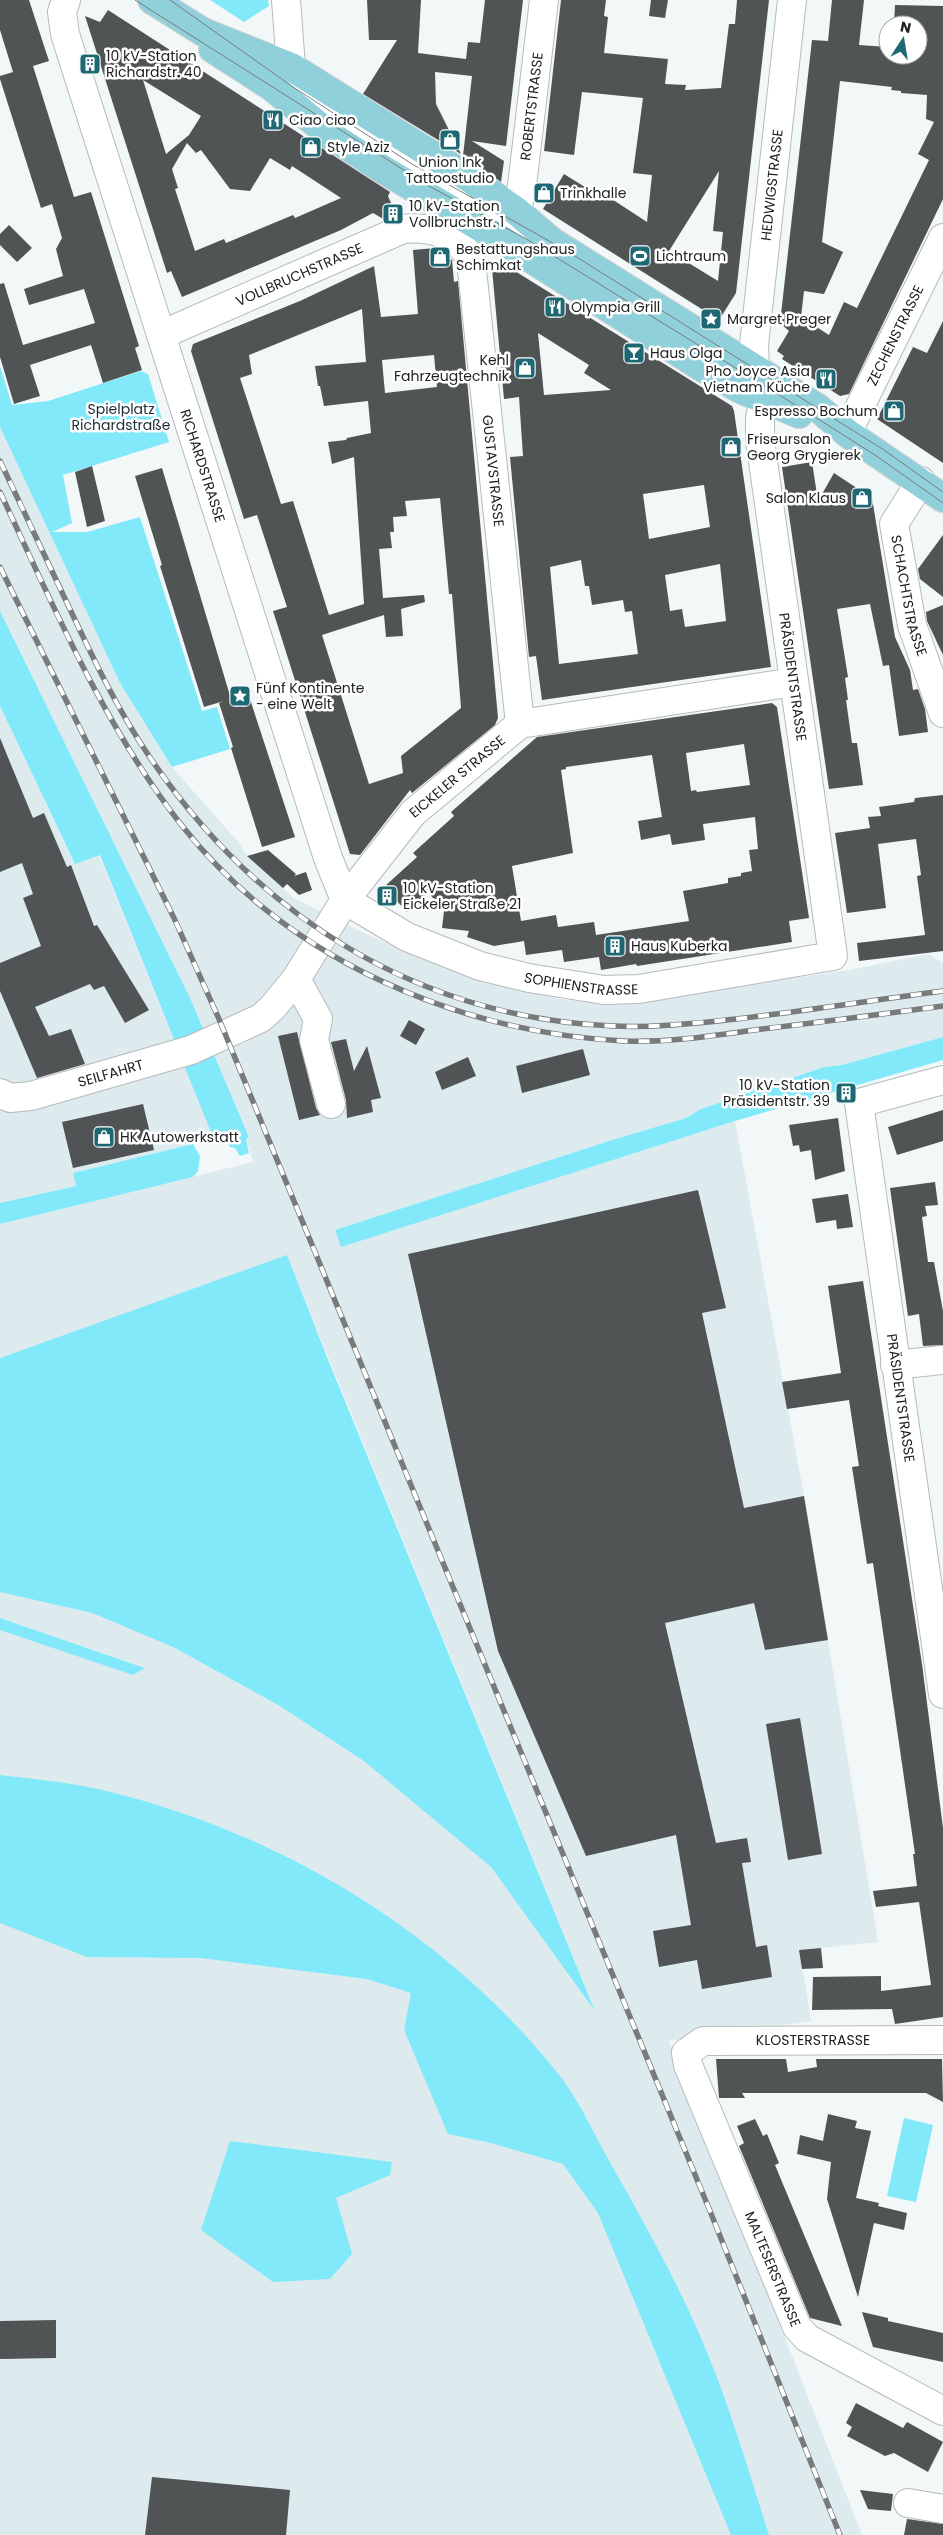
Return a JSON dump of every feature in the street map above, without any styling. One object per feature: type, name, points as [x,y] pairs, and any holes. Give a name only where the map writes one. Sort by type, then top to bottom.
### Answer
[{"type":"main road","points":[[152,0],[203,32],[290,67],[469,178],[508,224],[703,368],[740,389],[764,397],[811,420],[847,432]]},
{"type":"main road","points":[[203,32],[210,47],[272,86],[330,135],[446,221],[508,224],[551,241],[818,408],[847,432],[921,481],[943,498]]},
{"type":"main road","points":[[755,369],[764,397]]},
{"type":"street","name":"RICHARDSTRASSE","points":[[66,0],[62,12],[65,34],[328,858],[345,900]]},
{"type":"street","points":[[286,0],[290,67]]},
{"type":"street","name":"ROBERTSTRASSE","points":[[508,224],[521,194],[544,0]]},
{"type":"street","name":"HEDWIGSTRASSE","points":[[755,369],[754,345],[792,0]]},
{"type":"street","points":[[231,43],[293,87],[508,224]]},
{"type":"street","name":"VOLLBRUCHSTRASSE","points":[[161,334],[403,229],[423,228],[446,221]]},
{"type":"street","name":"GUSTAVSTRASSE","points":[[446,221],[471,260],[520,724]]},
{"type":"street","name":"ZECHENSTRASSE","points":[[847,432],[943,238]]},
{"type":"street","name":"PRÄSIDENTSTRASSE","points":[[764,397],[760,418],[760,440],[833,956]]},
{"type":"street","name":"SCHACHTSTRASSE","points":[[921,481],[894,524],[912,625],[943,713]]},
{"type":"street","points":[[520,724],[794,682]]},
{"type":"street","name":"EICKELER STRASSE","points":[[220,1038],[261,1018],[273,1007],[296,979],[345,900],[413,813],[520,724]]},
{"type":"street","name":"SOPHIENSTRASSE","points":[[345,900],[407,937],[480,966],[529,978],[604,990],[639,989],[833,956]]},
{"type":"street","points":[[296,979],[318,1019],[314,1040],[331,1104]]},
{"type":"street","name":"SEILFAHRT","points":[[0,1093],[10,1098],[31,1096],[191,1050],[220,1038]]},
{"type":"street","name":"PRÄSIDENTSTRASSE","points":[[943,1080],[859,1102],[943,1694]]},
{"type":"street","points":[[895,1365],[943,1360]]},
{"type":"street","name":"KLOSTERSTRASSE","points":[[686,2053],[703,2041],[943,2040]]},
{"type":"street","name":"MALTESERSTRASSE","points":[[686,2053],[688,2065],[797,2327],[807,2338],[943,2411]]},
{"type":"street","points":[[908,2503],[943,2509]]},
{"type":"shaded area","points":[[0,427],[120,683],[172,767],[239,843],[247,856],[294,898],[364,933],[441,967],[511,988],[560,999],[610,1005],[849,970],[928,954],[943,963],[943,1037],[842,1065],[824,1067],[701,1109],[686,1118],[612,1140],[335,1230],[342,1246],[735,1121],[804,1496],[878,1942],[800,1950],[811,2021],[669,2041],[862,2535],[0,2535],[0,1630],[56,1648],[144,1667],[0,1618],[0,1592],[92,1613],[173,1647],[278,1705],[364,1761],[491,1867],[594,2008],[287,1256],[0,1358],[0,1224],[253,1162],[246,1138],[249,1136],[190,998],[0,611]]},
{"type":"shaded area","points":[[0,706],[74,863],[99,855],[214,1139],[73,1173],[76,1186],[0,1203]]},
{"type":"green space","points":[[210,0],[268,0],[269,6],[244,22]]},
{"type":"green space","name":"Spielplatz Richardstraße","points":[[0,366],[12,405],[48,401],[141,371],[148,374],[169,442],[63,475],[72,523],[52,532],[87,532],[140,517],[202,711],[217,707],[230,749],[172,767],[120,683],[0,427]]},
{"type":"green space","points":[[0,611],[190,998],[249,1137],[246,1139],[249,1153],[240,1156],[235,1148],[230,1147],[227,1140],[215,1142],[183,1063],[193,1060],[197,1064],[210,1057],[201,1037],[177,1047],[100,855],[75,864],[0,706]]},
{"type":"green space","points":[[943,1037],[943,1060],[735,1121],[341,1247],[335,1230],[612,1140],[686,1118],[701,1109],[824,1067],[842,1065]]},
{"type":"green space","points":[[193,1144],[200,1156],[198,1171],[193,1177],[0,1224],[0,1203],[76,1186],[73,1173]]},
{"type":"green space","points":[[287,1255],[595,2011],[491,1867],[364,1761],[278,1705],[173,1647],[92,1613],[0,1592],[0,1358]]},
{"type":"green space","points":[[0,1618],[145,1668],[133,1675],[0,1630]]},
{"type":"green space","points":[[0,1775],[98,1789],[165,1807],[230,1831],[294,1861],[355,1895],[413,1935],[468,1979],[518,2027],[563,2080],[576,2100],[681,2295],[706,2349],[723,2395],[769,2535],[731,2535],[598,2213],[563,2164],[491,2143],[448,2134],[404,2030],[411,1993],[367,1979],[201,1958],[87,1957],[0,1923]]},
{"type":"green space","points":[[904,2118],[933,2125],[916,2202],[887,2196]]},
{"type":"green space","points":[[230,2141],[392,2162],[390,2175],[336,2198],[352,2254],[330,2279],[273,2282],[201,2230]]},
{"type":"building","points":[[0,0],[29,0],[49,61],[33,66],[74,197],[91,192],[139,346],[135,348],[142,370],[103,383],[91,345],[30,365],[40,396],[14,404],[0,357],[0,284],[4,283],[23,345],[95,323],[84,289],[29,305],[24,289],[63,276],[56,249],[62,238],[52,204],[41,208],[0,79],[0,76],[13,72],[0,30]]},
{"type":"building","points":[[367,0],[421,0],[418,53],[466,59],[468,42],[480,43],[485,0],[523,0],[506,146],[472,141],[504,161],[501,182],[463,156],[472,76],[435,72],[436,104],[461,154],[363,94],[397,40],[369,40]]},
{"type":"building","points":[[561,0],[606,0],[604,16],[608,17],[604,53],[668,59],[665,84],[686,85],[685,90],[721,88],[729,24],[735,24],[737,0],[769,0],[736,293],[719,320],[543,209],[564,174],[601,197],[601,192],[647,222],[652,175],[633,173],[643,98],[582,92],[574,155],[544,151]],"holes":[[[719,171],[713,231],[723,232],[718,281],[669,251]]]},
{"type":"building","points":[[651,0],[668,0],[665,18],[649,16]]},
{"type":"building","points":[[832,0],[864,0],[859,45],[878,46],[878,65],[928,65],[928,15],[894,15],[895,5],[943,6],[943,199],[849,394],[840,396],[782,359],[784,356],[777,351],[789,331],[780,323],[812,40],[828,41]],"holes":[[[840,81],[892,87],[891,90],[901,91],[901,93],[927,95],[926,119],[934,122],[918,154],[929,160],[857,308],[844,302],[829,335],[801,317],[804,291],[824,294],[843,252],[822,242]]]},
{"type":"building","points":[[108,10],[390,192],[388,196],[396,215],[385,220],[373,213],[341,230],[182,297],[171,271],[167,273],[85,16],[100,22]],"holes":[[[143,80],[201,116],[189,135],[166,154]],[[187,143],[196,153],[201,150],[230,189],[250,191],[270,158],[290,170],[292,166],[341,198],[295,218],[293,215],[226,243],[224,239],[195,251],[175,189],[178,188],[172,169]]]},
{"type":"building","points":[[9,225],[32,248],[17,262],[0,245],[0,234]]},
{"type":"building","points":[[435,248],[452,260],[454,282],[458,281],[498,718],[495,725],[412,793],[410,790],[360,855],[350,854],[273,611],[287,607],[257,515],[244,519],[191,351],[193,344],[300,301],[374,266],[381,317],[418,314],[413,250]],"holes":[[[362,309],[366,362],[315,366],[324,406],[368,401],[371,433],[347,438],[346,440],[328,442],[332,464],[354,457],[364,604],[329,615],[293,501],[281,504],[240,378],[252,374],[249,355]],[[434,355],[437,387],[385,393],[382,360]],[[440,498],[449,594],[452,594],[461,708],[401,756],[403,773],[369,784],[322,635],[384,615],[386,637],[403,636],[401,609],[425,602],[424,595],[383,598],[379,549],[392,548],[390,532],[394,532],[393,517],[407,516],[405,501]]]},
{"type":"building","points":[[502,263],[732,406],[771,667],[542,700],[536,656],[529,657],[510,457],[523,456],[519,397],[504,399],[492,269]],"holes":[[[538,333],[589,365],[584,373],[611,390],[544,395]],[[704,485],[710,527],[649,539],[643,494]],[[581,560],[585,586],[589,586],[592,605],[623,600],[625,612],[632,611],[638,654],[559,664],[550,567]],[[720,564],[726,621],[685,627],[682,609],[670,611],[665,575]]]},
{"type":"building","points":[[943,321],[943,463],[877,419],[913,347],[927,353]]},
{"type":"building","points":[[812,462],[818,501],[834,473],[872,498],[895,637],[910,670],[913,690],[918,689],[925,709],[928,732],[899,736],[889,665],[883,666],[870,604],[837,609],[848,677],[845,678],[848,700],[846,700],[852,743],[857,743],[863,785],[829,789],[782,467]]},
{"type":"building","points":[[92,466],[105,521],[87,527],[75,472]]},
{"type":"building","points":[[162,468],[231,699],[248,693],[295,837],[262,847],[219,703],[224,701],[204,707],[160,566],[162,565],[135,476]]},
{"type":"building","points":[[943,535],[943,597],[920,579],[918,569]]},
{"type":"building","points":[[943,605],[943,655],[927,621],[926,612]]},
{"type":"building","points":[[772,703],[777,707],[809,918],[789,921],[792,942],[601,970],[599,957],[564,962],[562,950],[526,955],[524,941],[494,946],[467,937],[469,931],[442,928],[444,911],[428,892],[407,912],[384,887],[417,857],[413,853],[454,816],[451,812],[537,737]],"holes":[[[744,744],[750,785],[697,792],[696,790],[691,791],[686,753]],[[652,755],[662,817],[638,821],[641,840],[670,834],[672,845],[705,840],[703,824],[755,817],[758,849],[749,850],[752,871],[741,873],[741,876],[728,878],[728,883],[683,891],[689,921],[596,935],[594,922],[558,927],[556,915],[521,921],[512,866],[573,853],[561,770],[566,769],[566,767]]]},
{"type":"building","points":[[0,738],[33,818],[44,813],[67,867],[71,865],[94,926],[97,925],[149,1010],[125,1023],[104,986],[94,990],[90,984],[35,1007],[49,1036],[71,1029],[85,1064],[37,1078],[0,991],[0,963],[41,946],[23,898],[33,894],[22,863],[0,872]]},
{"type":"building","points":[[943,795],[943,951],[859,961],[857,943],[925,935],[917,876],[921,875],[916,839],[878,844],[886,908],[847,913],[835,833],[870,828],[868,817],[881,816],[879,807],[914,802],[915,798]]},
{"type":"building","points":[[268,850],[296,874],[294,876],[306,872],[312,890],[299,895],[287,884],[283,888],[247,856]]},
{"type":"building","points":[[409,1020],[425,1029],[416,1045],[400,1036]]},
{"type":"building","points":[[297,1032],[316,1108],[320,1115],[299,1120],[278,1036]]},
{"type":"building","points":[[346,1039],[354,1071],[367,1046],[381,1098],[371,1100],[373,1112],[347,1118],[346,1100],[331,1042]]},
{"type":"building","points":[[583,1049],[590,1075],[522,1093],[516,1066]]},
{"type":"building","points":[[468,1057],[476,1076],[442,1090],[435,1072]]},
{"type":"building","points":[[143,1104],[154,1150],[73,1168],[62,1122]]},
{"type":"building","points":[[943,1110],[943,1141],[897,1155],[888,1127]]},
{"type":"building","points":[[838,1118],[845,1171],[815,1180],[811,1150],[800,1152],[799,1145],[793,1146],[789,1125]]},
{"type":"building","points":[[935,1182],[938,1205],[925,1206],[927,1216],[922,1217],[928,1262],[934,1262],[943,1311],[943,1345],[923,1346],[919,1314],[908,1316],[890,1188]]},
{"type":"building","points":[[698,1190],[726,1308],[702,1313],[744,1508],[804,1496],[828,1640],[765,1650],[754,1603],[665,1623],[716,1843],[747,1838],[751,1862],[742,1863],[756,1947],[767,1945],[772,1977],[702,1989],[697,1960],[659,1967],[653,1931],[691,1925],[676,1835],[586,1856],[498,1651],[408,1254]]},
{"type":"building","points":[[848,1194],[853,1227],[837,1229],[836,1220],[816,1223],[812,1199]]},
{"type":"building","points":[[863,1281],[922,1664],[943,1828],[943,2017],[895,2024],[892,2009],[812,2010],[813,1977],[881,1976],[881,1991],[931,1985],[919,1902],[876,1907],[873,1891],[917,1886],[913,1854],[915,1854],[873,1563],[867,1564],[852,1467],[859,1466],[849,1400],[787,1409],[782,1382],[841,1373],[828,1286]]},
{"type":"building","points":[[800,1718],[822,1854],[788,1860],[766,1724]]},
{"type":"building","points":[[821,1948],[823,1968],[802,1969],[799,1950]]},
{"type":"building","points":[[716,2059],[786,2059],[788,2072],[817,2067],[816,2059],[942,2059],[943,2102],[926,2093],[742,2093],[745,2098],[719,2098]]},
{"type":"building","points":[[828,2114],[857,2121],[855,2128],[871,2131],[856,2198],[879,2203],[878,2206],[907,2213],[904,2230],[874,2223],[858,2297],[827,2199],[831,2162],[797,2154],[800,2135],[823,2141]]},
{"type":"building","points":[[755,2119],[763,2136],[767,2134],[779,2163],[775,2165],[842,2326],[810,2318],[739,2146],[744,2143],[737,2126]]},
{"type":"building","points":[[862,2312],[888,2318],[888,2321],[943,2333],[943,2362],[873,2347]]},
{"type":"building","points":[[56,2320],[56,2358],[0,2359],[0,2321]]},
{"type":"building","points":[[856,2403],[903,2428],[907,2422],[943,2442],[928,2472],[894,2453],[885,2456],[847,2436],[852,2427],[846,2423]]},
{"type":"building","points":[[152,2477],[290,2490],[286,2535],[145,2535]]},
{"type":"building","points":[[860,2490],[893,2494],[891,2511],[868,2509]]},
{"type":"building","points":[[907,2519],[943,2524],[943,2535],[904,2535]]},
{"type":"tram line","points":[[135,0],[429,186],[528,240],[815,417],[875,455],[943,503]]},
{"type":"tram line","points":[[170,0],[293,87],[412,164],[567,251],[884,450],[943,492]]},
{"type":"railway","points":[[0,461],[96,663],[126,720],[149,756],[192,813],[240,865],[292,910],[348,948],[409,979],[474,1003],[542,1019],[614,1026],[691,1024],[788,1013],[943,991]]},
{"type":"railway","points":[[0,492],[82,665],[129,749],[155,789],[183,827],[226,874],[273,915],[325,951],[381,980],[439,1004],[499,1022],[561,1035],[623,1041],[693,1038],[943,1006]]},
{"type":"railway","points":[[0,567],[174,918],[219,1019],[710,2211],[840,2535]]},
{"type":"place","name":"10 kV-Station Richardstr. 40","points":[[90,64]]},
{"type":"place","name":"Ciao ciao","points":[[273,120]]},
{"type":"place","name":"Union Ink Tattoostudio","points":[[450,140]]},
{"type":"place","name":"Style Aziz","points":[[311,147]]},
{"type":"place","name":"Trinkhalle","points":[[544,193]]},
{"type":"place","name":"10 kV-Station Vollbruchstr. 1","points":[[393,214]]},
{"type":"place","name":"Lichtraum","points":[[640,256]]},
{"type":"place","name":"Bestattungshaus Schimkat","points":[[440,257]]},
{"type":"place","name":"Olympia Grill","points":[[555,307]]},
{"type":"place","name":"Margret Preger","points":[[711,319]]},
{"type":"place","name":"Haus Olga","points":[[634,353]]},
{"type":"place","name":"Kehl Fahrzeugtechnik","points":[[525,368]]},
{"type":"place","name":"Pho Joyce Asia Vietnam Küche","points":[[826,379]]},
{"type":"place","name":"Espresso Bochum","points":[[894,411]]},
{"type":"place","name":"Friseursalon Georg Grygierek","points":[[731,447]]},
{"type":"place","name":"Salon Klaus","points":[[862,498]]},
{"type":"place","name":"Fünf Kontinente - eine Welt","points":[[240,696]]},
{"type":"place","name":"10 kV-Station Eickeler Straße 21","points":[[387,896]]},
{"type":"place","name":"Haus Kuberka","points":[[615,946]]},
{"type":"place","name":"10 kV-Station Präsidentstr. 39","points":[[846,1093]]},
{"type":"place","name":"HK Autowerkstatt","points":[[104,1137]]}]
